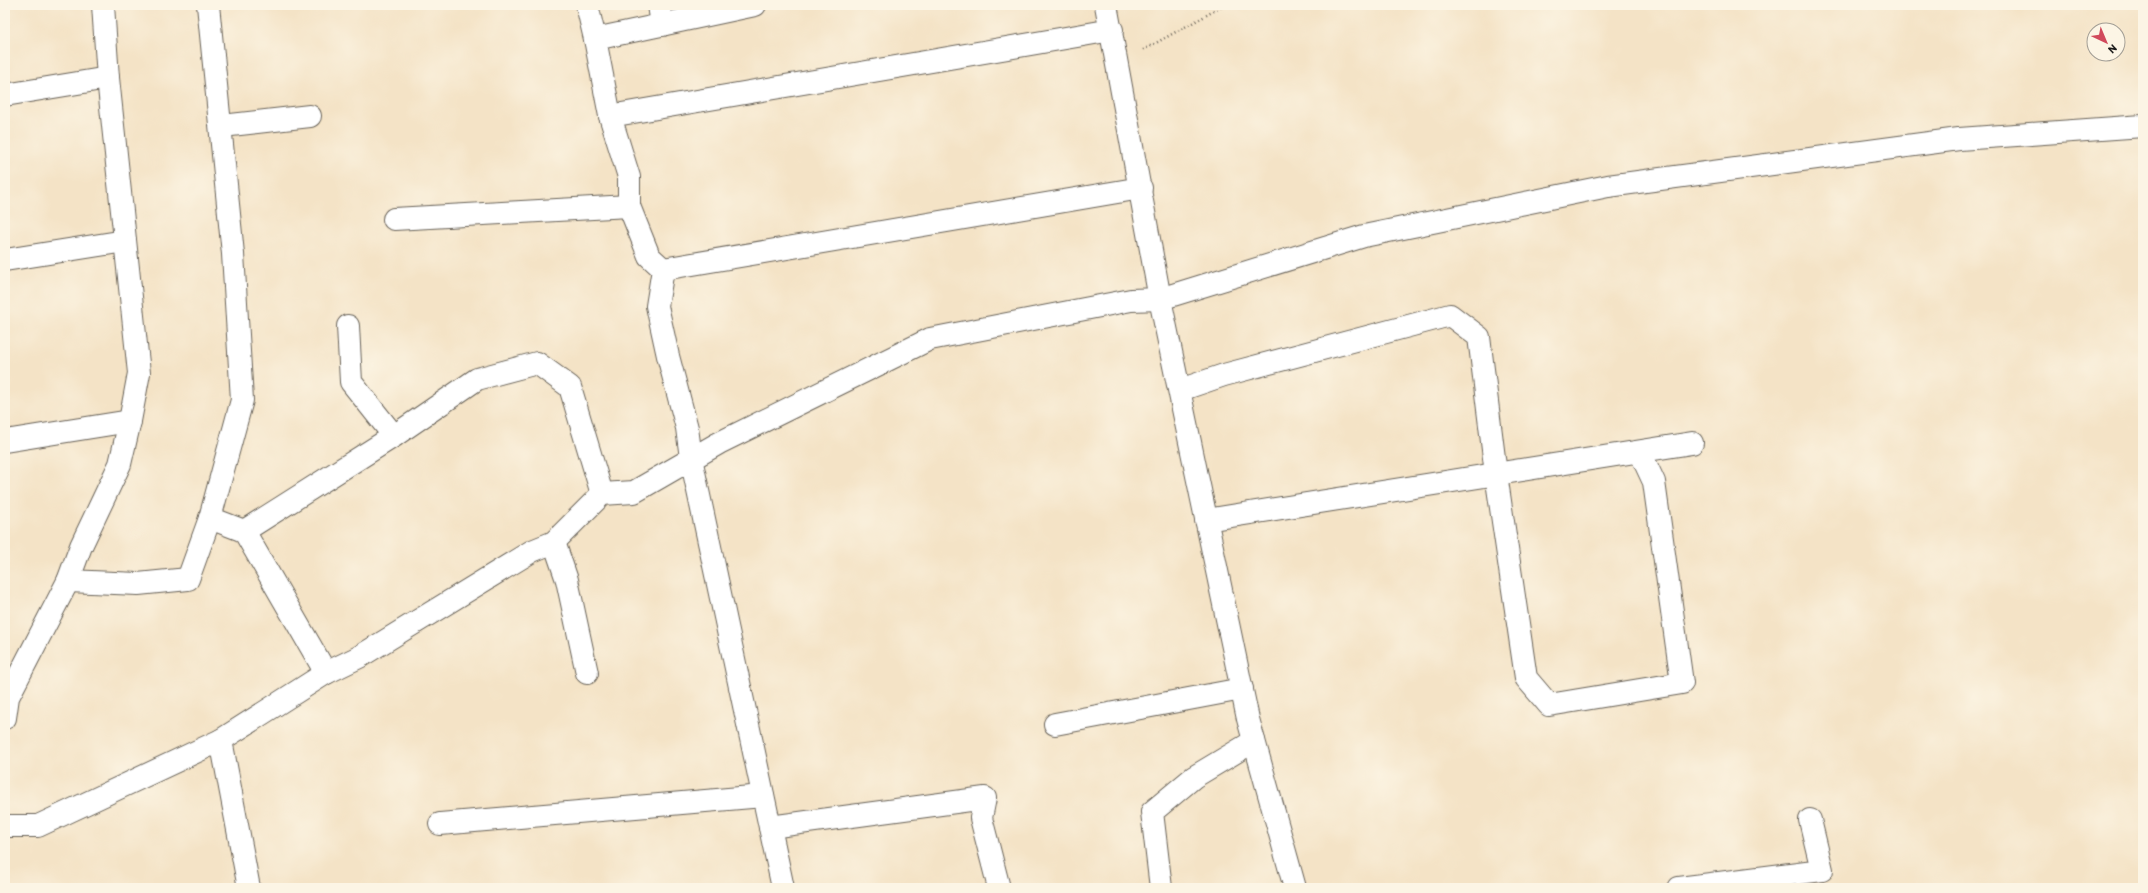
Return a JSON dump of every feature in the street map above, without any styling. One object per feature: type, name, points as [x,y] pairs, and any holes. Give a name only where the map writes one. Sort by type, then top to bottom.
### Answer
[{"type":"street","points":[[6,704],[68,581],[81,546],[120,464],[139,372],[108,78],[103,5]]},
{"type":"street","points":[[68,581],[138,584],[188,579],[210,518],[242,400],[233,254],[222,126],[208,5]]},
{"type":"street","points":[[587,5],[610,116],[629,177],[629,206],[649,256],[663,269]]},
{"type":"street","points":[[595,39],[661,15],[754,5]]},
{"type":"street","points":[[1106,5],[1112,30],[1160,298],[1242,689],[1254,741],[1295,888]]},
{"type":"street","points":[[610,116],[1112,30]]},
{"type":"street","points":[[5,95],[108,78]]},
{"type":"street","points":[[222,126],[310,116]]},
{"type":"street","points":[[5,826],[38,826],[221,740],[326,674],[359,657],[532,551],[554,542],[602,494],[634,492],[691,458],[930,339],[1131,300],[1160,298],[1364,236],[1608,186],[1959,139],[2143,126]]},
{"type":"street","points":[[663,269],[1141,188]]},
{"type":"street","points":[[394,219],[629,206]]},
{"type":"street","points":[[5,260],[125,241]]},
{"type":"street","points":[[663,269],[657,306],[668,356],[687,428],[691,458],[783,888]]},
{"type":"street","points":[[1180,390],[1224,375],[1450,315],[1479,337],[1496,474],[1526,678],[1549,705],[1682,683],[1654,482],[1640,452]]},
{"type":"street","points":[[348,326],[351,382],[394,436]]},
{"type":"street","points":[[244,530],[394,436],[477,379],[537,363],[570,387],[602,494]]},
{"type":"street","points":[[5,440],[130,421]]},
{"type":"street","points":[[1206,520],[1692,443]]},
{"type":"street","points":[[210,518],[244,530],[326,674]]},
{"type":"street","points":[[554,542],[567,580],[587,673]]},
{"type":"street","points":[[1055,724],[1242,689]]},
{"type":"street","points":[[221,740],[249,888]]},
{"type":"street","points":[[1161,888],[1152,812],[1194,777],[1254,741]]},
{"type":"street","points":[[440,824],[763,796]]},
{"type":"street","points":[[770,827],[985,798],[981,818],[999,888]]},
{"type":"street","points":[[1679,888],[1822,870],[1810,820]]},
{"type":"path","points":[[1117,58],[1140,51],[1225,5]]}]
